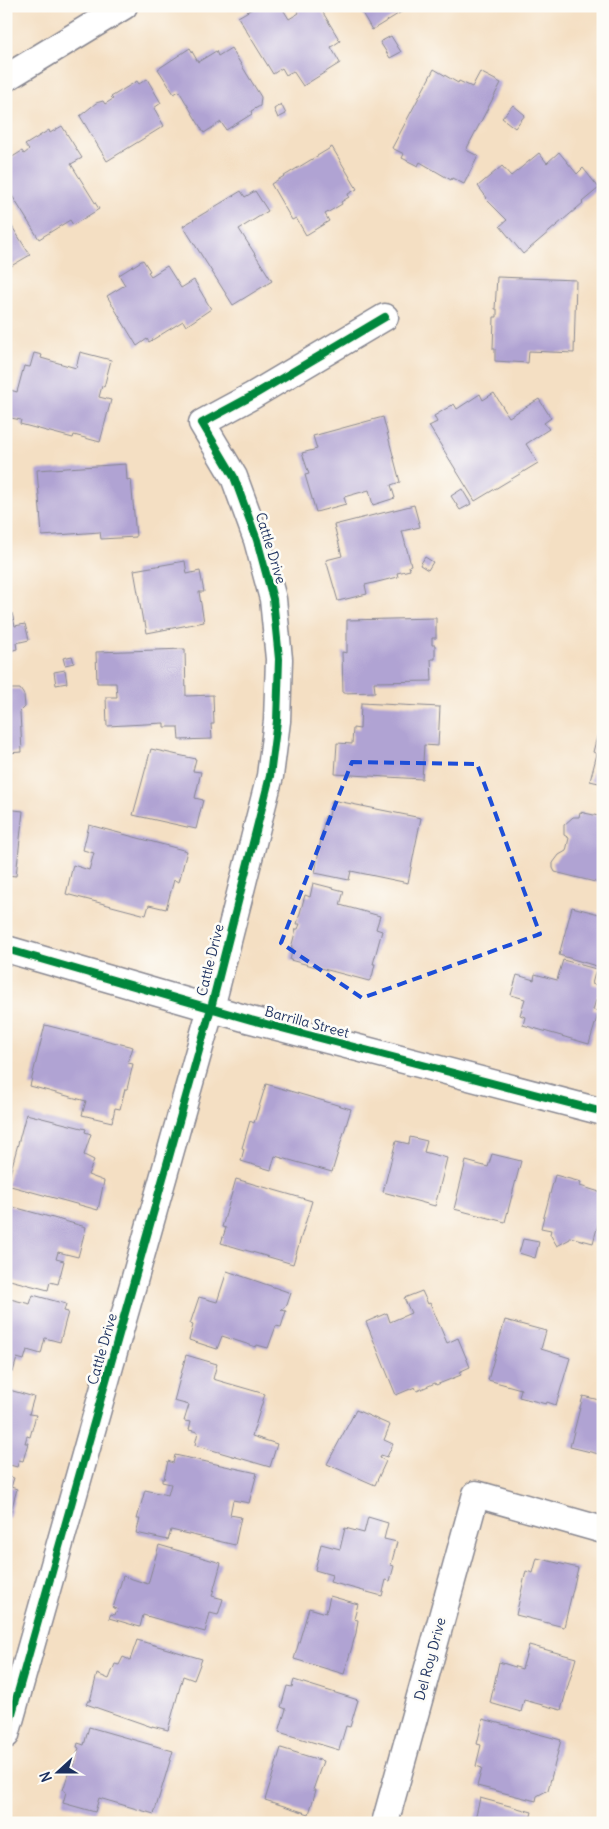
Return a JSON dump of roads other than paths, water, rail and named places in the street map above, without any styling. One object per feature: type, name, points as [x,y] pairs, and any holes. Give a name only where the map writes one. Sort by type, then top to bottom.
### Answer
[{"type":"street","points":[[6,78],[124,6]]},
{"type":"street","name":"Cattle Drive","points":[[6,1735],[211,1008],[270,776],[278,721],[279,658],[273,599],[257,540],[234,477],[202,423],[252,396],[385,317]]},
{"type":"street","name":"Barrilla Street","points":[[6,949],[211,1008],[603,1112]]},
{"type":"street","name":"Del Roy Drive","points":[[385,1823],[476,1494],[603,1530]]}]
